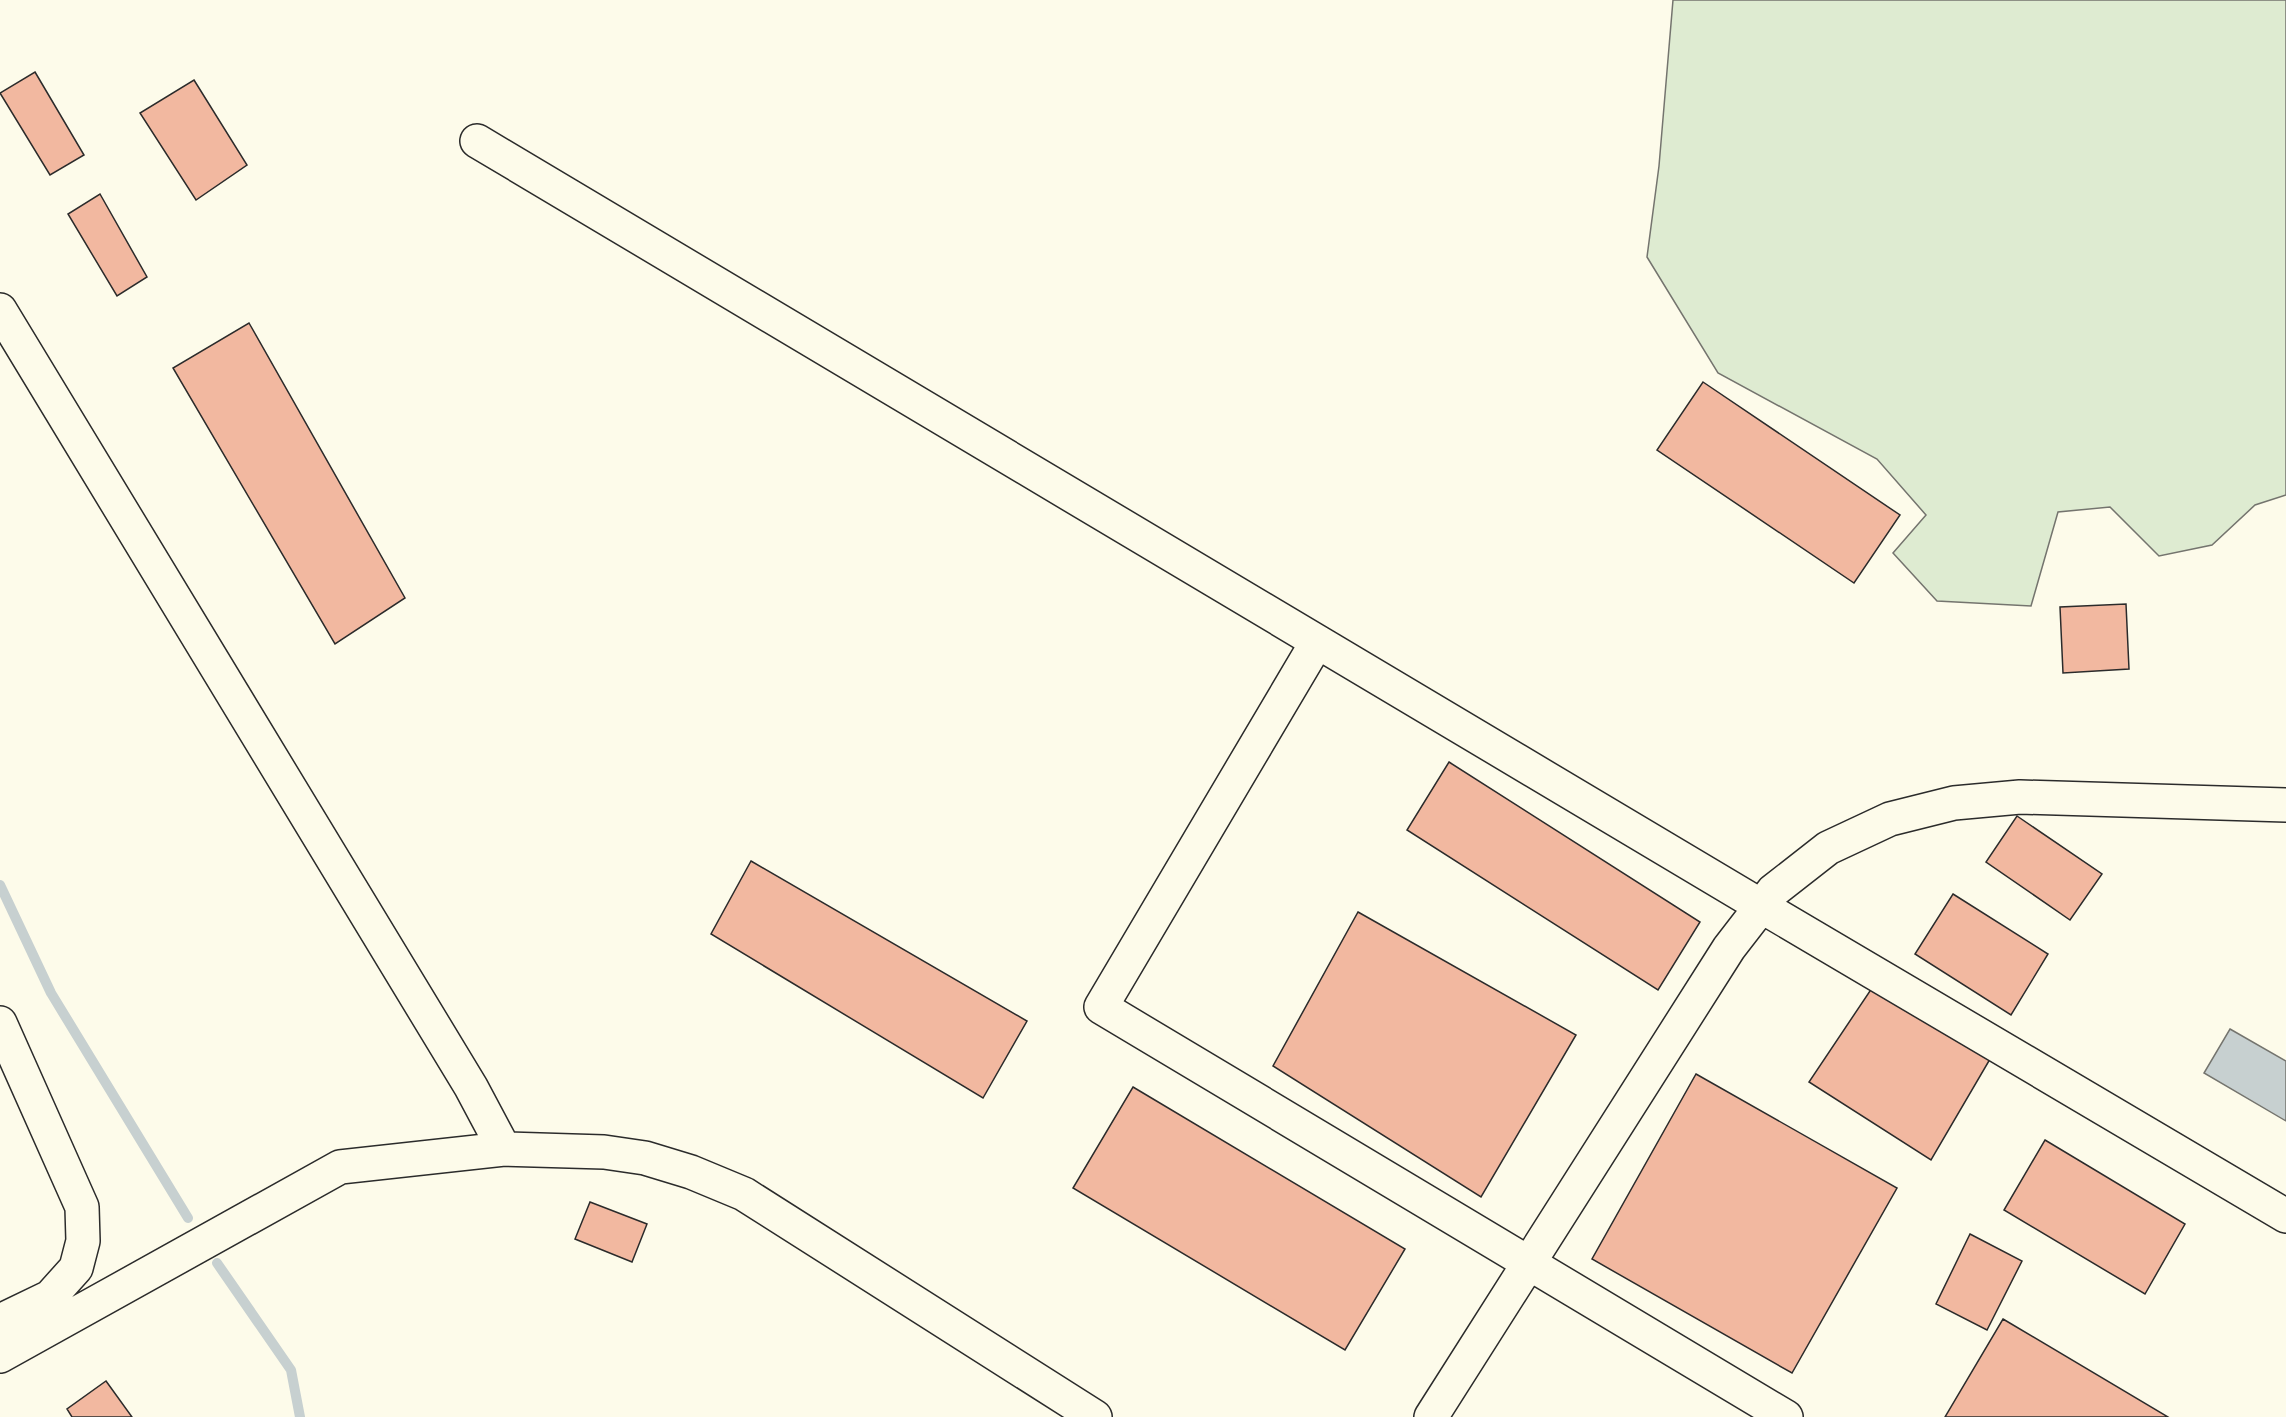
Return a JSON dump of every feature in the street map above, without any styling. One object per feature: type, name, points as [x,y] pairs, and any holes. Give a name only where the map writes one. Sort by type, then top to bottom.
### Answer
[{"type":"lane","points":[[477,141],[2286,1216]]},
{"type":"lane","points":[[0,310],[471,1087],[504,1149]]},
{"type":"lane","points":[[1317,642],[1101,1007],[1786,1417]]},
{"type":"lane","points":[[1431,1417],[1729,948],[1773,891],[1828,848],[1890,819],[1954,803],[2020,797],[2286,805]]},
{"type":"lane","points":[[0,1023],[82,1207],[83,1241],[76,1268],[50,1297],[0,1321]]},
{"type":"lane","points":[[0,1356],[340,1167],[504,1149],[604,1152],[645,1158],[744,1194],[1095,1417]]},
{"type":"green space","points":[[1673,0],[2286,0],[2286,495],[2255,505],[2212,545],[2159,556],[2110,507],[2058,512],[2031,606],[1937,601],[1893,553],[1926,515],[1877,459],[1718,373],[1647,257],[1659,166]]},
{"type":"shaded area","points":[[2230,1029],[2286,1061],[2286,1121],[2204,1073]]},
{"type":"building","points":[[35,72],[84,155],[50,175],[0,93]]},
{"type":"building","points":[[194,80],[247,165],[196,200],[140,113]]},
{"type":"building","points":[[100,194],[147,277],[117,296],[68,214]]},
{"type":"building","points":[[249,323],[405,598],[335,644],[173,368]]},
{"type":"building","points":[[1703,382],[1900,515],[1854,583],[1657,450]]},
{"type":"building","points":[[2126,604],[2129,669],[2063,673],[2060,607]]},
{"type":"building","points":[[1449,762],[1700,922],[1658,990],[1407,830]]},
{"type":"building","points":[[2017,816],[2102,874],[2070,920],[1986,862]]},
{"type":"building","points":[[751,861],[1027,1021],[983,1098],[711,934]]},
{"type":"building","points":[[1953,894],[2048,954],[2011,1015],[1915,954]]},
{"type":"building","points":[[1358,912],[1576,1035],[1481,1197],[1273,1066]]},
{"type":"building","points":[[1874,985],[1993,1054],[1931,1160],[1809,1082]]},
{"type":"building","points":[[1696,1074],[1897,1188],[1792,1373],[1592,1259]]},
{"type":"building","points":[[1133,1087],[1405,1249],[1345,1350],[1073,1188]]},
{"type":"building","points":[[2045,1140],[2185,1224],[2145,1294],[2004,1210]]},
{"type":"building","points":[[590,1202],[647,1224],[632,1262],[575,1239]]},
{"type":"building","points":[[1970,1234],[2022,1261],[1987,1330],[1936,1304]]},
{"type":"building","points":[[2003,1319],[2168,1417],[1945,1417]]},
{"type":"building","points":[[106,1381],[132,1417],[72,1417],[67,1409]]},
{"type":"waterway","points":[[0,885],[51,993],[188,1218]]},
{"type":"waterway","points":[[217,1263],[291,1370],[300,1417]]}]
